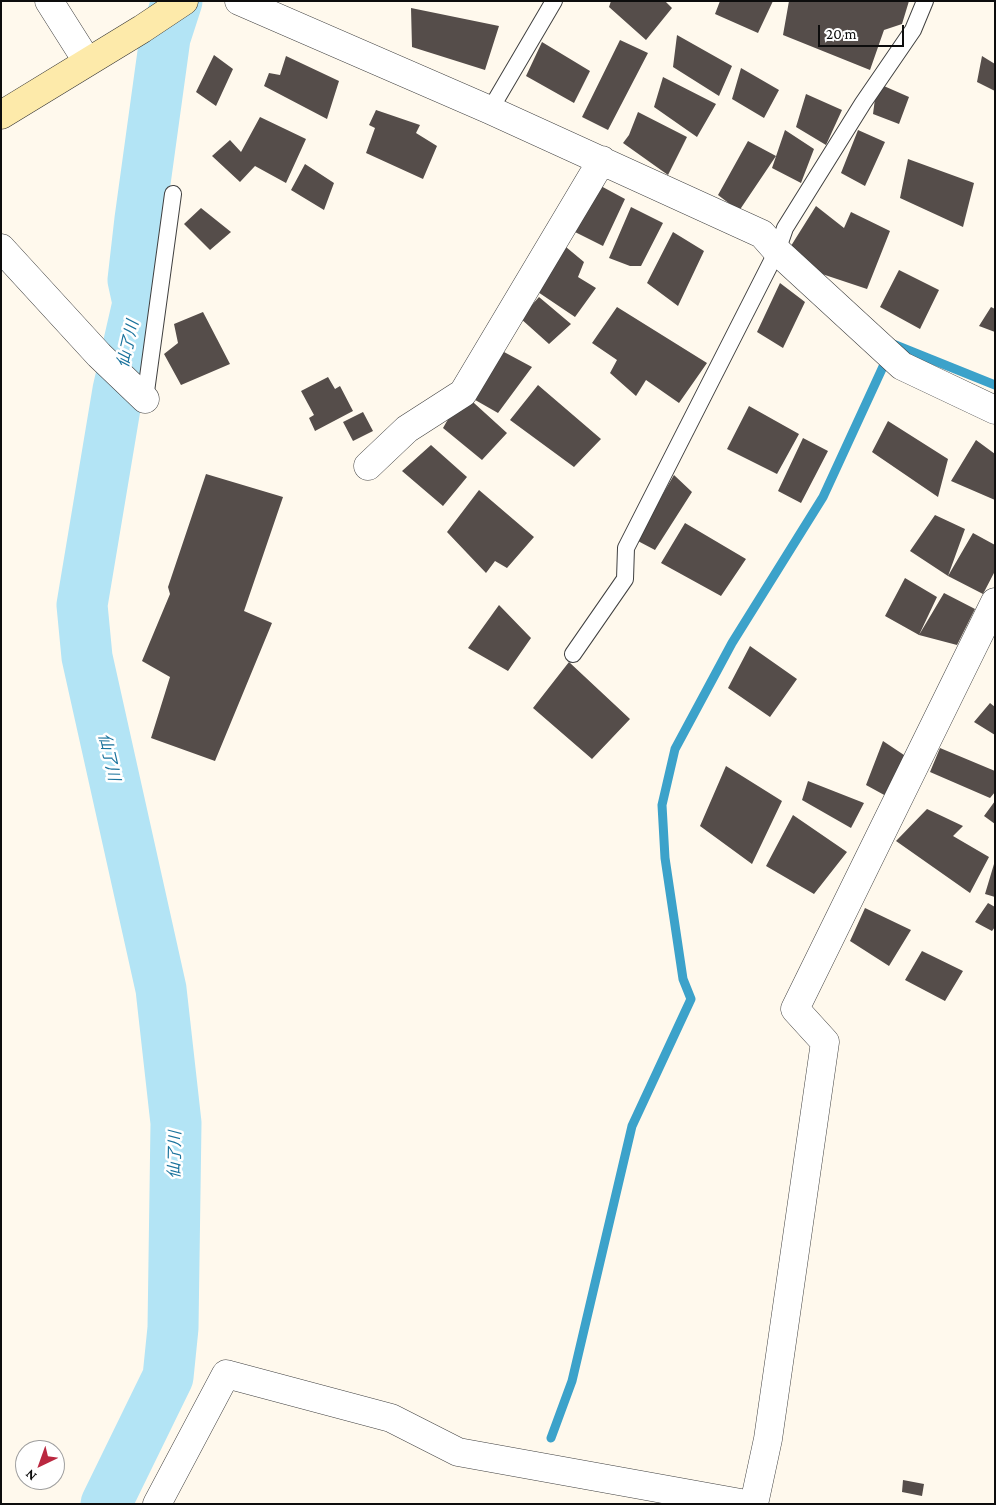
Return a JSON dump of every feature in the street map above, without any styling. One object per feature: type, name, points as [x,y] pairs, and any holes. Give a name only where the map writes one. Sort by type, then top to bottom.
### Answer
[{"type":"main road","points":[[1,115],[142,29],[184,1]]},
{"type":"street","points":[[49,1],[87,61]]},
{"type":"street","points":[[240,1],[490,110],[762,234],[777,251],[902,366],[995,410]]},
{"type":"street","points":[[368,466],[407,429],[463,392],[602,160]]},
{"type":"street","points":[[1,248],[99,355],[145,399]]},
{"type":"street","points":[[754,1504],[768,1439],[825,1042],[795,1009],[995,602]]},
{"type":"street","points":[[157,1504],[226,1374],[391,1418],[458,1452],[746,1504]]},
{"type":"lane","points":[[490,110],[554,1]]},
{"type":"lane","points":[[573,654],[625,579],[626,548],[777,251],[785,228],[863,103],[913,30],[925,1]]},
{"type":"lane","points":[[145,399],[173,194]]},
{"type":"building","points":[[611,1],[665,1],[672,8],[646,40],[609,7]]},
{"type":"building","points":[[720,1],[773,1],[758,33],[715,14]]},
{"type":"building","points":[[789,1],[909,1],[902,24],[884,30],[870,70],[783,35]]},
{"type":"building","points":[[411,8],[499,26],[485,70],[412,47]]},
{"type":"building","points":[[677,35],[732,66],[719,96],[673,67]]},
{"type":"building","points":[[620,40],[648,53],[608,130],[582,117]]},
{"type":"building","points":[[542,42],[590,71],[574,103],[526,76]]},
{"type":"building","points":[[214,55],[233,69],[216,106],[196,92]]},
{"type":"building","points":[[286,56],[339,81],[327,119],[264,86],[269,73],[280,75]]},
{"type":"building","points":[[982,56],[995,64],[995,91],[977,82]]},
{"type":"building","points":[[741,68],[779,90],[764,118],[732,99]]},
{"type":"building","points":[[663,77],[716,104],[697,137],[654,107]]},
{"type":"building","points":[[877,83],[909,97],[899,124],[873,114]]},
{"type":"building","points":[[806,94],[842,110],[826,145],[796,127]]},
{"type":"building","points":[[376,110],[420,125],[416,133],[437,146],[423,179],[366,153],[375,128],[369,125]]},
{"type":"building","points":[[638,112],[687,137],[668,175],[623,143],[629,135]]},
{"type":"building","points":[[260,117],[306,139],[286,183],[255,166],[240,182],[212,156],[230,140],[241,152]]},
{"type":"building","points":[[785,130],[814,149],[801,183],[772,168]]},
{"type":"building","points":[[858,130],[885,142],[865,186],[841,173]]},
{"type":"building","points":[[748,141],[776,156],[739,211],[718,195]]},
{"type":"building","points":[[908,159],[974,183],[963,227],[900,198]]},
{"type":"building","points":[[305,164],[334,183],[324,210],[291,190]]},
{"type":"building","points":[[599,185],[625,199],[603,246],[575,232]]},
{"type":"building","points":[[816,206],[844,228],[851,212],[890,231],[867,289],[822,274],[784,257]]},
{"type":"building","points":[[631,207],[663,223],[641,266],[630,266],[609,258]]},
{"type":"building","points":[[201,208],[231,232],[210,250],[184,224]]},
{"type":"building","points":[[673,232],[704,251],[678,306],[647,283]]},
{"type":"building","points":[[560,242],[584,262],[578,277],[596,288],[575,317],[532,288]]},
{"type":"building","points":[[899,270],[939,290],[920,329],[880,307]]},
{"type":"building","points":[[780,283],[805,302],[783,348],[757,332]]},
{"type":"building","points":[[539,297],[571,324],[549,344],[520,318]]},
{"type":"building","points":[[617,307],[707,363],[679,403],[646,380],[636,396],[610,373],[617,360],[592,343]]},
{"type":"building","points":[[991,307],[995,309],[995,332],[979,326]]},
{"type":"building","points":[[203,312],[230,364],[181,385],[164,354],[178,343],[174,324]]},
{"type":"building","points":[[491,345],[532,367],[498,413],[463,393]]},
{"type":"building","points":[[328,377],[335,389],[340,386],[353,411],[315,431],[309,418],[314,415],[301,391]]},
{"type":"building","points":[[538,385],[601,439],[574,467],[510,420]]},
{"type":"building","points":[[463,393],[507,433],[482,460],[443,428]]},
{"type":"building","points":[[749,406],[799,434],[777,474],[727,449]]},
{"type":"building","points":[[363,412],[373,431],[353,441],[343,422]]},
{"type":"building","points":[[888,421],[948,459],[938,497],[872,452]]},
{"type":"building","points":[[803,438],[828,451],[801,503],[778,491]]},
{"type":"building","points":[[976,440],[995,454],[995,500],[951,481]]},
{"type":"building","points":[[431,445],[467,477],[443,506],[402,471]]},
{"type":"building","points":[[206,474],[283,497],[244,611],[272,623],[215,761],[151,738],[170,677],[142,661],[170,594],[168,587]]},
{"type":"building","points":[[674,475],[692,492],[655,550],[636,540]]},
{"type":"building","points":[[479,490],[534,537],[507,568],[495,561],[486,573],[447,532]]},
{"type":"building","points":[[935,515],[965,529],[948,576],[910,551]]},
{"type":"building","points":[[685,523],[746,559],[721,596],[661,563]]},
{"type":"building","points":[[973,533],[995,545],[995,571],[983,594],[948,576]]},
{"type":"building","points":[[905,578],[937,597],[919,635],[885,616]]},
{"type":"building","points":[[944,593],[975,609],[957,645],[919,635]]},
{"type":"building","points":[[499,605],[531,638],[508,671],[468,648]]},
{"type":"building","points":[[750,646],[797,679],[770,717],[728,688]]},
{"type":"building","points":[[569,662],[630,719],[592,759],[533,708]]},
{"type":"building","points":[[990,703],[995,707],[995,735],[974,722]]},
{"type":"building","points":[[883,741],[916,763],[897,802],[866,785]]},
{"type":"building","points":[[940,748],[995,771],[995,792],[990,798],[930,772]]},
{"type":"building","points":[[726,766],[782,801],[752,864],[700,826]]},
{"type":"building","points":[[808,781],[864,803],[851,828],[802,800]]},
{"type":"building","points":[[995,801],[995,824],[984,816]]},
{"type":"building","points":[[927,809],[963,826],[953,836],[989,857],[970,893],[896,841]]},
{"type":"building","points":[[793,815],[847,852],[814,894],[766,866]]},
{"type":"building","points":[[995,864],[995,897],[985,894]]},
{"type":"building","points":[[988,903],[995,907],[995,927],[992,931],[975,922]]},
{"type":"building","points":[[865,908],[911,930],[889,966],[850,941]]},
{"type":"building","points":[[922,951],[963,971],[945,1001],[905,980]]},
{"type":"building","points":[[903,1480],[924,1484],[922,1496],[902,1492]]},
{"type":"waterway","name":"仙了川","points":[[106,1504],[168,1377],[173,1328],[176,1123],[161,989],[87,657],[82,605],[118,390],[138,303],[133,280],[140,219],[165,38],[177,1]]},
{"type":"waterway","points":[[892,346],[893,344],[995,385]]},
{"type":"waterway","points":[[551,1438],[572,1381],[632,1126],[691,999],[683,979],[665,858],[662,805],[675,749],[732,643],[823,497],[887,358]]}]
